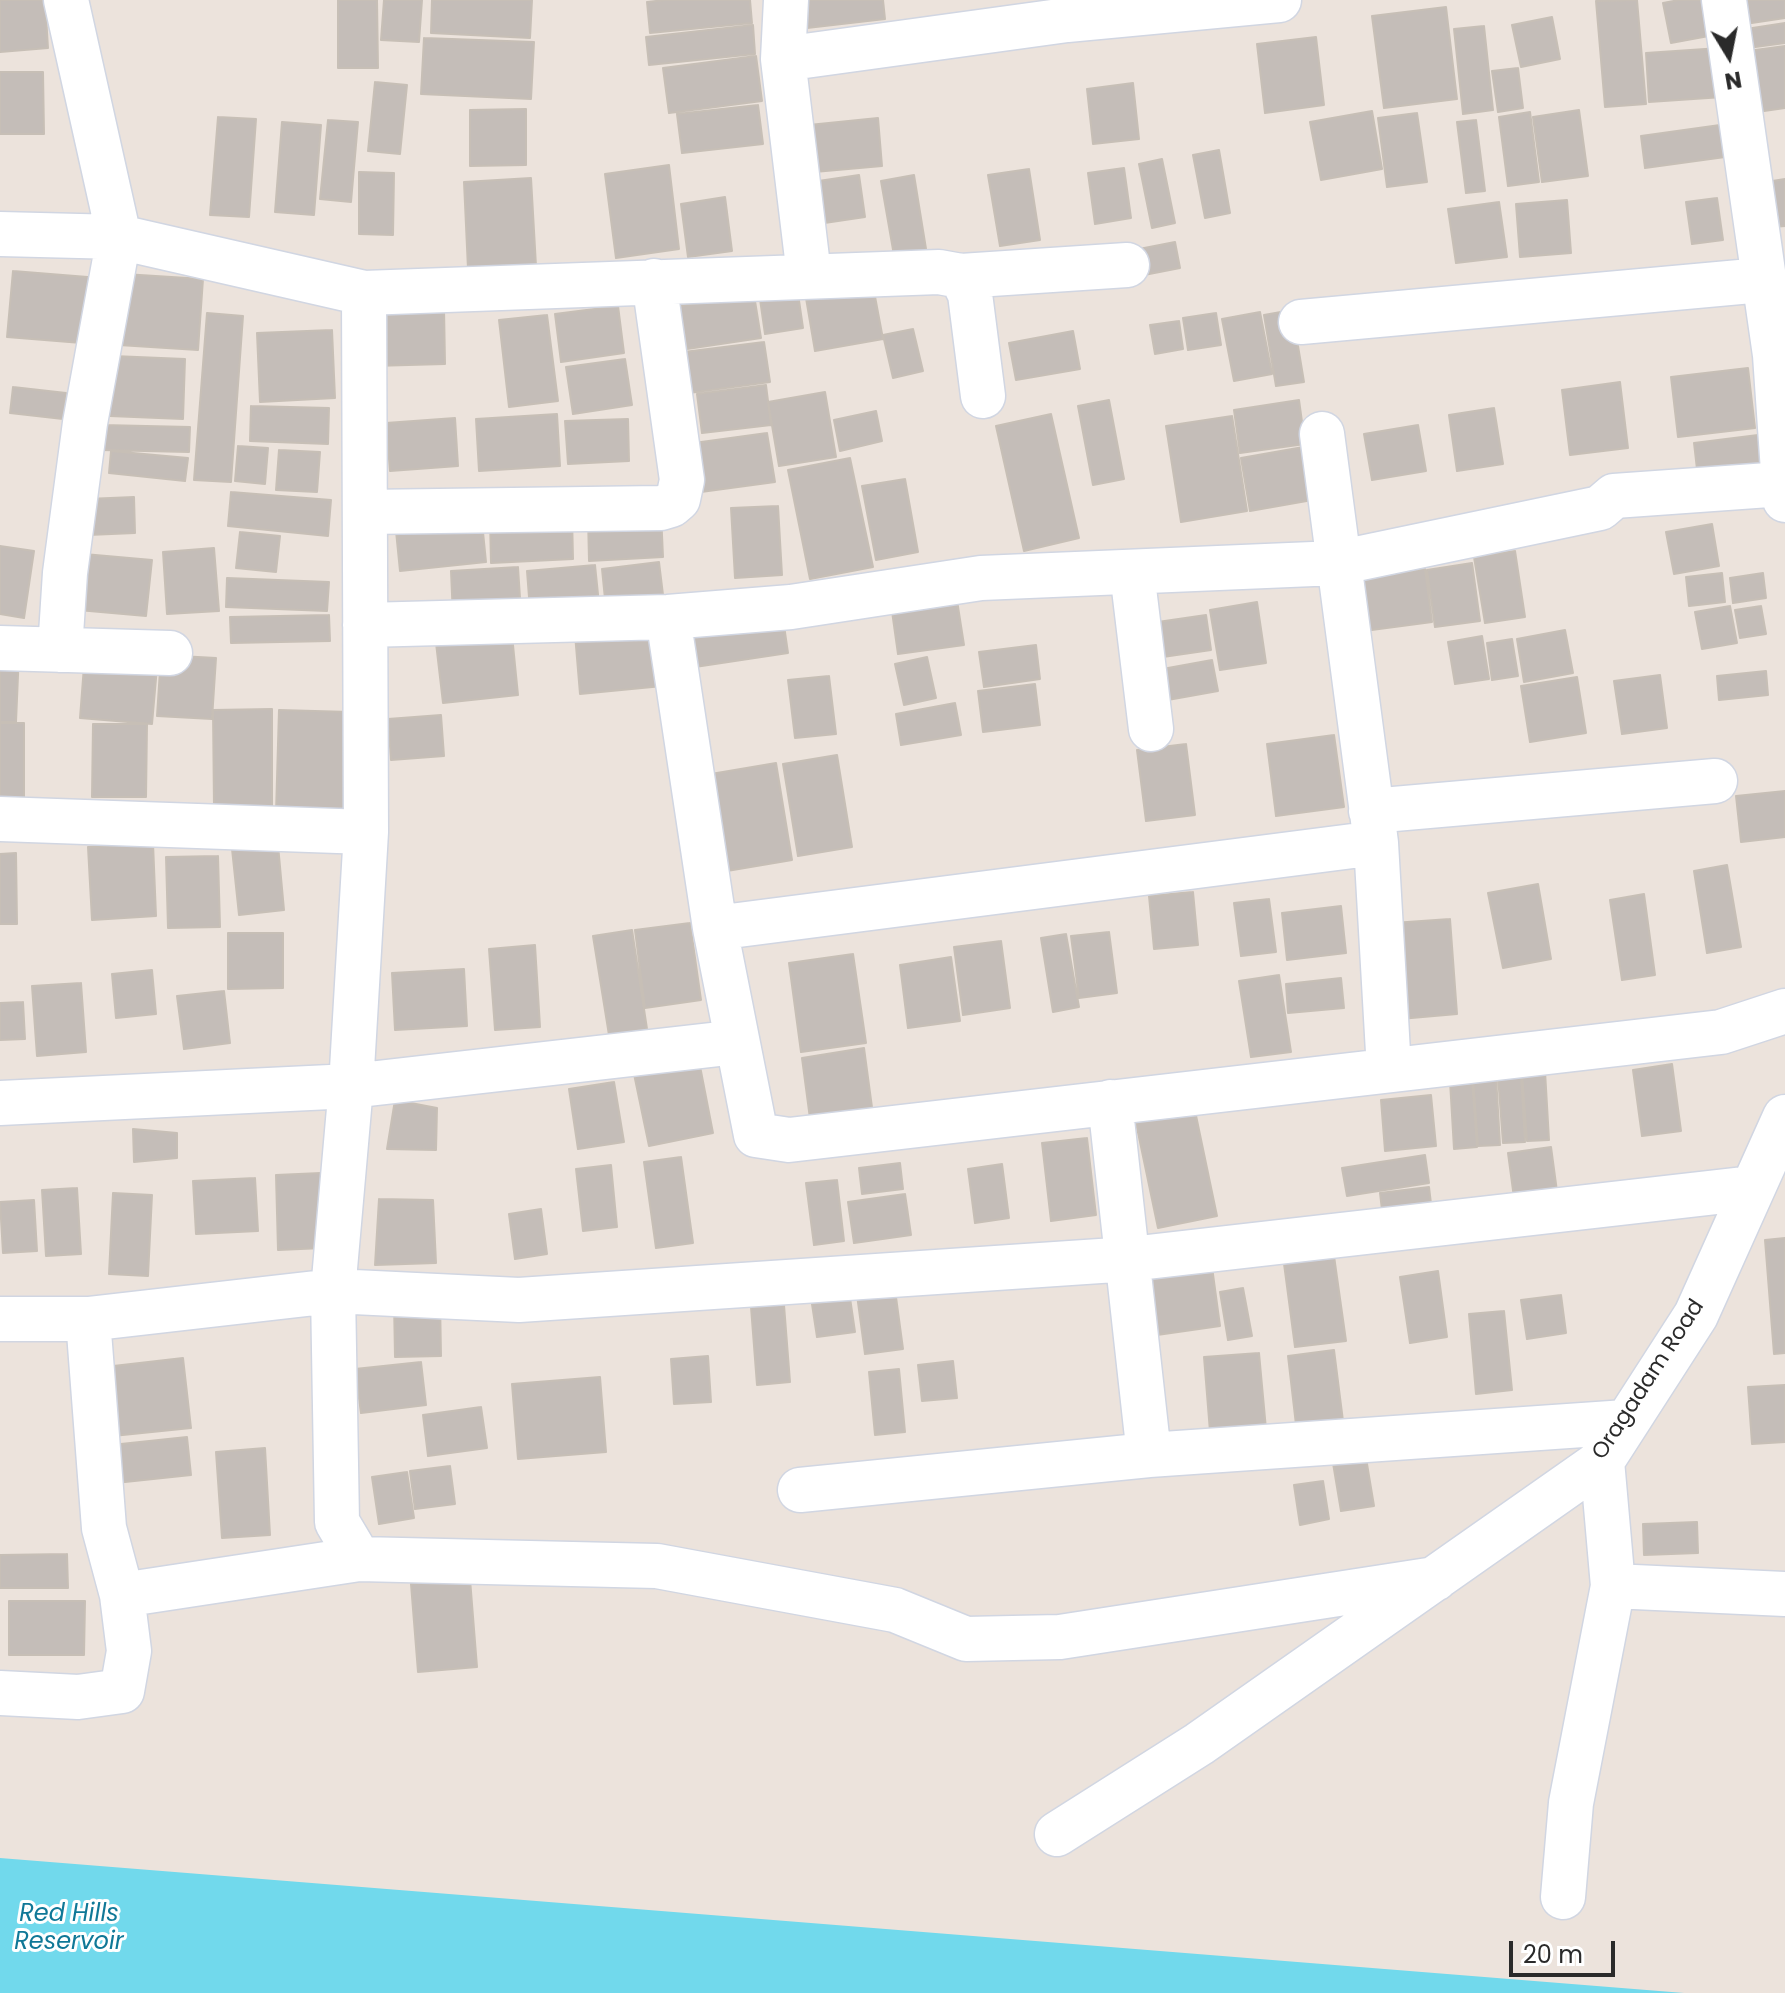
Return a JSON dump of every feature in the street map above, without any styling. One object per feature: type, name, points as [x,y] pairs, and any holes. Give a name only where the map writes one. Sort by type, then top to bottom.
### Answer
[{"type":"street","points":[[60,650],[65,573],[85,423],[119,237],[66,0]]},
{"type":"street","points":[[786,0],[783,59],[809,275]]},
{"type":"street","points":[[783,59],[1066,10],[1279,0]]},
{"type":"street","points":[[365,625],[668,617],[791,607],[981,578],[1337,563],[1600,508],[1614,496],[1784,492],[1780,354],[1762,280],[1724,0]]},
{"type":"street","points":[[0,234],[119,237],[364,293],[809,275],[939,272],[961,276],[1127,265]]},
{"type":"street","points":[[961,276],[970,294],[983,396]]},
{"type":"street","points":[[1301,322],[1762,280]]},
{"type":"street","points":[[365,512],[661,508],[678,499],[682,480],[654,281]]},
{"type":"street","points":[[359,1559],[337,1522],[333,1291],[351,1086],[366,832],[364,293]]},
{"type":"street","points":[[1322,434],[1374,827],[1389,1070]]},
{"type":"street","points":[[1132,572],[1151,729]]},
{"type":"street","points":[[668,617],[715,928],[752,1128],[756,1135],[777,1140],[1721,1032],[1785,1011]]},
{"type":"street","points":[[0,648],[170,653]]},
{"type":"street","points":[[715,928],[1374,827],[1715,781]]},
{"type":"street","points":[[0,819],[366,832]]},
{"type":"street","points":[[0,1103],[351,1086],[737,1042]]},
{"type":"street","points":[[1110,1102],[1130,1259],[1149,1455]]},
{"type":"street","name":"Oragadam Road","points":[[1057,1834],[1199,1744],[1602,1461],[1696,1315],[1785,1117]]},
{"type":"street","points":[[0,1319],[88,1319],[333,1291],[519,1300],[1130,1259],[1752,1188]]},
{"type":"street","points":[[0,1693],[78,1697],[122,1691],[129,1651],[122,1595],[104,1528],[88,1319]]},
{"type":"street","points":[[800,1490],[1149,1455],[1626,1422]]},
{"type":"street","points":[[1563,1897],[1571,1803],[1613,1586],[1602,1461]]},
{"type":"street","points":[[122,1595],[359,1559],[657,1566],[895,1610],[966,1639],[1060,1637],[1435,1579]]},
{"type":"street","points":[[1613,1586],[1785,1594]]},
{"type":"water","name":"Red Hills Reservoir","points":[[0,1858],[1684,1993],[0,1993]]},
{"type":"building","points":[[0,0],[45,0],[48,48],[0,52]]},
{"type":"building","points":[[338,0],[377,0],[378,68],[338,68]]},
{"type":"building","points":[[384,0],[422,0],[419,42],[381,40]]},
{"type":"building","points":[[432,0],[532,0],[530,38],[431,33]]},
{"type":"building","points":[[750,0],[752,23],[650,33],[647,2]]},
{"type":"building","points":[[803,0],[883,0],[885,19],[807,28]]},
{"type":"building","points":[[1637,0],[1646,104],[1605,107],[1596,1]]},
{"type":"building","points":[[1707,0],[1714,35],[1671,43],[1663,3]]},
{"type":"building","points":[[1741,0],[1785,0],[1785,18],[1745,24]]},
{"type":"building","points":[[1446,7],[1457,99],[1384,108],[1372,16]]},
{"type":"building","points":[[1552,17],[1560,59],[1521,67],[1512,25]]},
{"type":"building","points":[[1785,23],[1785,43],[1748,48],[1746,29]]},
{"type":"building","points":[[753,25],[755,54],[649,65],[646,37]]},
{"type":"building","points":[[1484,26],[1493,110],[1463,114],[1454,29]]},
{"type":"building","points":[[1316,37],[1324,105],[1265,113],[1257,44]]},
{"type":"building","points":[[424,38],[534,42],[531,99],[421,94]]},
{"type":"building","points":[[1785,46],[1785,108],[1757,112],[1748,51]]},
{"type":"building","points":[[1720,48],[1723,97],[1649,102],[1646,53]]},
{"type":"building","points":[[756,56],[762,101],[669,113],[663,68]]},
{"type":"building","points":[[1518,68],[1523,108],[1498,112],[1492,71]]},
{"type":"building","points":[[0,72],[43,72],[44,134],[0,134]]},
{"type":"building","points":[[375,82],[407,85],[400,154],[368,151]]},
{"type":"building","points":[[1133,83],[1139,139],[1093,144],[1087,89]]},
{"type":"building","points":[[758,105],[763,144],[682,153],[677,114]]},
{"type":"building","points":[[526,109],[526,165],[470,166],[470,110]]},
{"type":"building","points":[[1579,110],[1588,176],[1542,182],[1533,117]]},
{"type":"building","points":[[1372,111],[1382,169],[1321,180],[1310,122]]},
{"type":"building","points":[[1530,112],[1539,182],[1508,186],[1499,117]]},
{"type":"building","points":[[1417,113],[1427,182],[1387,187],[1378,118]]},
{"type":"building","points":[[218,117],[256,119],[249,217],[210,215]]},
{"type":"building","points":[[878,118],[882,166],[803,173],[799,126]]},
{"type":"building","points":[[328,120],[358,122],[351,202],[320,199]]},
{"type":"building","points":[[1476,120],[1485,191],[1466,193],[1457,122]]},
{"type":"building","points":[[282,122],[321,125],[314,215],[275,212]]},
{"type":"building","points":[[1720,125],[1725,157],[1645,168],[1641,136]]},
{"type":"building","points":[[1219,150],[1230,213],[1205,218],[1193,155]]},
{"type":"building","points":[[1162,159],[1175,223],[1152,228],[1139,164]]},
{"type":"building","points":[[669,165],[679,249],[616,258],[605,174]]},
{"type":"building","points":[[1124,168],[1131,218],[1095,224],[1088,173]]},
{"type":"building","points":[[1029,169],[1040,240],[1000,246],[988,175]]},
{"type":"building","points":[[359,172],[394,173],[393,235],[359,234]]},
{"type":"building","points":[[859,175],[865,217],[811,225],[805,183]]},
{"type":"building","points":[[914,175],[927,255],[895,261],[881,181]]},
{"type":"building","points":[[531,178],[536,266],[468,269],[464,182]]},
{"type":"building","points":[[1785,179],[1785,226],[1773,227],[1766,182]]},
{"type":"building","points":[[725,197],[732,251],[688,257],[681,204]]},
{"type":"building","points":[[1717,198],[1723,240],[1692,244],[1686,202]]},
{"type":"building","points":[[1567,200],[1571,253],[1520,257],[1516,204]]},
{"type":"building","points":[[1499,202],[1507,257],[1456,263],[1448,209]]},
{"type":"building","points":[[1175,242],[1180,268],[1139,276],[1134,250]]},
{"type":"building","points":[[13,271],[100,278],[94,344],[7,337]]},
{"type":"building","points":[[124,274],[203,279],[198,350],[119,345]]},
{"type":"building","points":[[873,286],[883,339],[815,351],[806,298]]},
{"type":"building","points":[[797,287],[803,328],[765,334],[759,292]]},
{"type":"building","points":[[754,295],[761,338],[687,349],[680,306]]},
{"type":"building","points":[[618,306],[624,353],[561,362],[555,314]]},
{"type":"building","points":[[444,308],[445,364],[372,366],[370,310]]},
{"type":"building","points":[[1292,310],[1304,382],[1276,386],[1264,315]]},
{"type":"building","points":[[1260,312],[1272,374],[1234,381],[1222,319]]},
{"type":"building","points":[[207,313],[243,316],[231,482],[194,480]]},
{"type":"building","points":[[1216,313],[1221,345],[1188,350],[1183,318]]},
{"type":"building","points":[[547,315],[558,401],[509,407],[499,320]]},
{"type":"building","points":[[1179,321],[1183,349],[1155,354],[1150,325]]},
{"type":"building","points":[[913,329],[923,371],[893,378],[883,335]]},
{"type":"building","points":[[332,330],[335,398],[260,402],[257,333]]},
{"type":"building","points":[[1073,331],[1080,369],[1016,380],[1009,343]]},
{"type":"building","points":[[764,342],[770,382],[689,393],[684,352]]},
{"type":"building","points":[[113,356],[185,359],[183,419],[110,416]]},
{"type":"building","points":[[625,359],[632,405],[573,414],[566,367]]},
{"type":"building","points":[[1748,368],[1755,428],[1678,437],[1671,377]]},
{"type":"building","points":[[1620,382],[1628,448],[1570,455],[1562,390]]},
{"type":"building","points":[[766,385],[771,425],[702,433],[697,394]]},
{"type":"building","points":[[13,387],[66,393],[63,419],[10,413]]},
{"type":"building","points":[[825,392],[836,457],[779,466],[768,402]]},
{"type":"building","points":[[1109,400],[1124,479],[1093,485],[1078,406]]},
{"type":"building","points":[[1299,400],[1305,444],[1240,453],[1234,410]]},
{"type":"building","points":[[251,406],[329,408],[328,444],[250,441]]},
{"type":"building","points":[[1494,408],[1503,464],[1457,471],[1449,415]]},
{"type":"building","points":[[876,411],[882,441],[840,451],[834,420]]},
{"type":"building","points":[[557,414],[560,466],[479,471],[476,419]]},
{"type":"building","points":[[1051,414],[1079,538],[1024,551],[996,426]]},
{"type":"building","points":[[1232,416],[1247,511],[1181,522],[1166,426]]},
{"type":"building","points":[[455,418],[458,466],[390,471],[386,423]]},
{"type":"building","points":[[628,419],[629,461],[568,464],[565,421]]},
{"type":"building","points":[[102,425],[190,427],[189,452],[101,450]]},
{"type":"building","points":[[1418,425],[1426,471],[1372,480],[1364,434]]},
{"type":"building","points":[[767,433],[775,482],[701,492],[694,443]]},
{"type":"building","points":[[1758,435],[1762,470],[1698,478],[1694,443]]},
{"type":"building","points":[[238,446],[268,448],[265,484],[235,481]]},
{"type":"building","points":[[1309,446],[1318,499],[1250,511],[1241,458]]},
{"type":"building","points":[[279,450],[320,452],[317,492],[276,490]]},
{"type":"building","points":[[111,451],[188,458],[185,481],[109,473]]},
{"type":"building","points":[[850,458],[873,567],[810,579],[788,470]]},
{"type":"building","points":[[905,479],[918,552],[876,560],[862,486]]},
{"type":"building","points":[[231,492],[331,500],[328,536],[228,526]]},
{"type":"building","points":[[134,497],[135,533],[88,535],[87,499]]},
{"type":"building","points":[[778,506],[782,575],[735,578],[731,508]]},
{"type":"building","points":[[481,512],[486,562],[400,571],[395,521]]},
{"type":"building","points":[[661,513],[663,557],[589,561],[588,516]]},
{"type":"building","points":[[572,516],[573,559],[491,563],[490,519]]},
{"type":"building","points":[[1712,524],[1719,566],[1674,574],[1666,532]]},
{"type":"building","points":[[240,532],[280,536],[276,572],[236,568]]},
{"type":"building","points":[[0,546],[34,551],[24,618],[0,614]]},
{"type":"building","points":[[214,548],[219,611],[167,614],[163,552]]},
{"type":"building","points":[[1515,551],[1525,617],[1485,623],[1474,557]]},
{"type":"building","points":[[84,554],[152,560],[146,616],[78,610]]},
{"type":"building","points":[[659,562],[664,603],[606,609],[602,569]]},
{"type":"building","points":[[1472,563],[1480,621],[1435,627],[1427,570]]},
{"type":"building","points":[[595,565],[599,604],[530,610],[527,571]]},
{"type":"building","points":[[518,567],[521,614],[453,617],[451,571]]},
{"type":"building","points":[[1425,569],[1432,622],[1364,631],[1357,578]]},
{"type":"building","points":[[1722,573],[1725,602],[1689,606],[1686,577]]},
{"type":"building","points":[[1763,573],[1766,598],[1733,603],[1730,578]]},
{"type":"building","points":[[227,578],[329,582],[327,611],[226,607]]},
{"type":"building","points":[[956,594],[964,645],[898,654],[891,604]]},
{"type":"building","points":[[1257,602],[1266,663],[1220,670],[1210,610]]},
{"type":"building","points":[[1730,606],[1737,643],[1702,649],[1695,612]]},
{"type":"building","points":[[1761,606],[1766,634],[1740,638],[1735,610]]},
{"type":"building","points":[[782,612],[788,653],[695,667],[689,626]]},
{"type":"building","points":[[329,615],[330,641],[231,643],[230,617]]},
{"type":"building","points":[[1206,615],[1211,650],[1149,659],[1144,624]]},
{"type":"building","points":[[667,626],[673,685],[580,694],[575,634]]},
{"type":"building","points":[[1565,630],[1573,673],[1524,682],[1517,639]]},
{"type":"building","points":[[512,635],[518,695],[443,703],[436,643]]},
{"type":"building","points":[[1482,636],[1489,679],[1455,684],[1448,642]]},
{"type":"building","points":[[1512,639],[1518,676],[1492,680],[1487,643]]},
{"type":"building","points":[[1036,645],[1040,679],[984,687],[979,652]]},
{"type":"building","points":[[0,652],[19,652],[16,722],[0,722]]},
{"type":"building","points":[[85,653],[158,656],[152,724],[80,718]]},
{"type":"building","points":[[161,655],[216,658],[212,719],[157,716]]},
{"type":"building","points":[[927,657],[936,698],[904,705],[895,664]]},
{"type":"building","points":[[1212,660],[1218,691],[1151,703],[1146,672]]},
{"type":"building","points":[[1766,671],[1768,695],[1719,700],[1717,676]]},
{"type":"building","points":[[1660,675],[1667,728],[1622,734],[1614,681]]},
{"type":"building","points":[[829,676],[836,734],[795,738],[788,680]]},
{"type":"building","points":[[1577,677],[1586,733],[1530,742],[1521,686]]},
{"type":"building","points":[[1035,684],[1040,725],[983,732],[978,691]]},
{"type":"building","points":[[955,703],[961,735],[901,745],[896,714]]},
{"type":"building","points":[[272,709],[272,806],[214,807],[213,710]]},
{"type":"building","points":[[279,710],[350,712],[348,814],[276,813]]},
{"type":"building","points":[[441,715],[444,756],[391,760],[388,719]]},
{"type":"building","points":[[0,723],[24,723],[24,805],[0,805]]},
{"type":"building","points":[[93,724],[147,724],[146,797],[92,797]]},
{"type":"building","points":[[1334,735],[1344,807],[1276,816],[1267,744]]},
{"type":"building","points":[[1186,744],[1195,815],[1146,821],[1137,750]]},
{"type":"building","points":[[837,755],[852,847],[798,856],[783,764]]},
{"type":"building","points":[[776,763],[792,860],[727,871],[711,774]]},
{"type":"building","points":[[1785,791],[1785,837],[1741,842],[1736,796]]},
{"type":"building","points":[[153,843],[156,916],[92,920],[88,847]]},
{"type":"building","points":[[278,845],[284,910],[239,915],[232,849]]},
{"type":"building","points":[[16,853],[17,924],[0,924],[0,854]]},
{"type":"building","points":[[218,856],[220,927],[168,928],[166,857]]},
{"type":"building","points":[[1727,865],[1741,947],[1707,953],[1694,871]]},
{"type":"building","points":[[1538,884],[1551,959],[1503,968],[1488,893]]},
{"type":"building","points":[[1193,892],[1198,945],[1154,949],[1149,896]]},
{"type":"building","points":[[1644,894],[1655,975],[1622,980],[1610,900]]},
{"type":"building","points":[[1269,899],[1276,952],[1241,956],[1234,903]]},
{"type":"building","points":[[1341,906],[1346,953],[1287,960],[1282,913]]},
{"type":"building","points":[[1450,919],[1457,1014],[1400,1019],[1393,923]]},
{"type":"building","points":[[690,923],[701,1000],[645,1008],[635,930]]},
{"type":"building","points":[[632,930],[647,1029],[609,1035],[593,936]]},
{"type":"building","points":[[1109,932],[1117,993],[1079,998],[1071,936]]},
{"type":"building","points":[[228,933],[283,933],[283,988],[228,989]]},
{"type":"building","points":[[1066,934],[1079,1007],[1053,1012],[1041,938]]},
{"type":"building","points":[[1001,941],[1010,1008],[963,1015],[954,947]]},
{"type":"building","points":[[535,945],[540,1027],[495,1030],[489,949]]},
{"type":"building","points":[[853,954],[866,1043],[801,1052],[789,963]]},
{"type":"building","points":[[951,957],[960,1021],[908,1028],[900,965]]},
{"type":"building","points":[[464,969],[467,1026],[395,1030],[392,973]]},
{"type":"building","points":[[152,970],[156,1014],[116,1018],[112,974]]},
{"type":"building","points":[[1279,975],[1291,1052],[1251,1057],[1239,981]]},
{"type":"building","points":[[1341,978],[1344,1008],[1288,1013],[1286,984]]},
{"type":"building","points":[[81,983],[86,1052],[37,1056],[32,986]]},
{"type":"building","points":[[224,991],[230,1043],[184,1049],[177,996]]},
{"type":"building","points":[[23,1002],[25,1039],[0,1040],[0,1003]]},
{"type":"building","points":[[864,1048],[873,1115],[811,1126],[802,1058]]},
{"type":"building","points":[[699,1061],[713,1133],[649,1146],[634,1074]]},
{"type":"building","points":[[1672,1064],[1681,1131],[1642,1136],[1633,1070]]},
{"type":"building","points":[[1545,1071],[1549,1140],[1527,1141],[1522,1073]]},
{"type":"building","points":[[1521,1074],[1525,1142],[1503,1143],[1498,1076]]},
{"type":"building","points":[[1496,1076],[1500,1145],[1478,1146],[1473,1078]]},
{"type":"building","points":[[1472,1079],[1477,1147],[1454,1149],[1450,1081]]},
{"type":"building","points":[[614,1082],[624,1142],[578,1149],[569,1089]]},
{"type":"building","points":[[1431,1095],[1436,1146],[1385,1151],[1381,1100]]},
{"type":"building","points":[[395,1100],[437,1108],[436,1150],[387,1149]]},
{"type":"building","points":[[1194,1106],[1217,1216],[1158,1228],[1135,1118]]},
{"type":"building","points":[[133,1129],[177,1133],[177,1158],[134,1162]]},
{"type":"building","points":[[1087,1138],[1096,1215],[1051,1221],[1042,1143]]},
{"type":"building","points":[[1551,1147],[1558,1199],[1515,1205],[1508,1153]]},
{"type":"building","points":[[1425,1155],[1429,1183],[1347,1196],[1342,1168]]},
{"type":"building","points":[[681,1157],[693,1243],[656,1248],[644,1162]]},
{"type":"building","points":[[900,1163],[903,1189],[862,1194],[859,1168]]},
{"type":"building","points":[[1002,1164],[1009,1218],[975,1223],[968,1169]]},
{"type":"building","points":[[611,1165],[617,1227],[583,1231],[576,1169]]},
{"type":"building","points":[[321,1173],[323,1248],[278,1250],[276,1175]]},
{"type":"building","points":[[255,1178],[258,1231],[196,1234],[193,1181]]},
{"type":"building","points":[[837,1180],[844,1241],[814,1245],[806,1183]]},
{"type":"building","points":[[1429,1187],[1433,1220],[1384,1227],[1380,1193]]},
{"type":"building","points":[[77,1188],[81,1254],[46,1256],[42,1190]]},
{"type":"building","points":[[113,1193],[152,1195],[148,1276],[109,1274]]},
{"type":"building","points":[[905,1194],[911,1235],[854,1243],[848,1202]]},
{"type":"building","points":[[379,1199],[433,1200],[436,1263],[375,1265]]},
{"type":"building","points":[[34,1200],[37,1251],[3,1253],[0,1202]]},
{"type":"building","points":[[541,1209],[547,1254],[515,1259],[509,1214]]},
{"type":"building","points":[[1785,1238],[1785,1353],[1774,1354],[1765,1240]]},
{"type":"building","points":[[1333,1249],[1346,1341],[1295,1347],[1283,1256]]},
{"type":"building","points":[[1212,1267],[1220,1326],[1157,1335],[1149,1275]]},
{"type":"building","points":[[1438,1271],[1447,1337],[1410,1343],[1400,1277]]},
{"type":"building","points":[[893,1275],[903,1349],[865,1354],[855,1280]]},
{"type":"building","points":[[1243,1288],[1252,1336],[1228,1340],[1220,1292]]},
{"type":"building","points":[[1561,1295],[1566,1333],[1527,1339],[1521,1300]]},
{"type":"building","points":[[850,1298],[855,1332],[817,1337],[812,1304]]},
{"type":"building","points":[[440,1300],[441,1356],[395,1357],[394,1301]]},
{"type":"building","points":[[784,1305],[790,1382],[757,1385],[751,1307]]},
{"type":"building","points":[[1504,1311],[1512,1390],[1476,1394],[1469,1314]]},
{"type":"building","points":[[1334,1350],[1345,1437],[1298,1442],[1288,1356]]},
{"type":"building","points":[[1259,1353],[1267,1440],[1211,1444],[1204,1357]]},
{"type":"building","points":[[708,1356],[711,1402],[674,1404],[671,1359]]},
{"type":"building","points":[[183,1358],[191,1428],[103,1437],[96,1368]]},
{"type":"building","points":[[953,1361],[957,1398],[922,1401],[918,1365]]},
{"type":"building","points":[[421,1362],[426,1405],[361,1413],[355,1369]]},
{"type":"building","points":[[899,1369],[905,1432],[875,1435],[869,1372]]},
{"type":"building","points":[[600,1377],[606,1452],[518,1459],[512,1384]]},
{"type":"building","points":[[1785,1385],[1785,1442],[1752,1444],[1748,1387]]},
{"type":"building","points":[[481,1407],[487,1448],[428,1456],[423,1415]]},
{"type":"building","points":[[187,1437],[191,1475],[106,1484],[102,1446]]},
{"type":"building","points":[[265,1448],[270,1535],[222,1538],[216,1452]]},
{"type":"building","points":[[1366,1458],[1374,1506],[1341,1511],[1333,1463]]},
{"type":"building","points":[[450,1466],[455,1504],[415,1509],[410,1471]]},
{"type":"building","points":[[407,1472],[414,1518],[379,1524],[372,1477]]},
{"type":"building","points":[[1323,1481],[1329,1519],[1300,1525],[1294,1485]]},
{"type":"building","points":[[1697,1522],[1698,1553],[1644,1555],[1643,1524]]},
{"type":"building","points":[[67,1554],[68,1588],[0,1588],[0,1555]]},
{"type":"building","points":[[470,1579],[477,1667],[418,1672],[411,1584]]},
{"type":"building","points":[[9,1601],[85,1601],[84,1655],[9,1655]]}]
